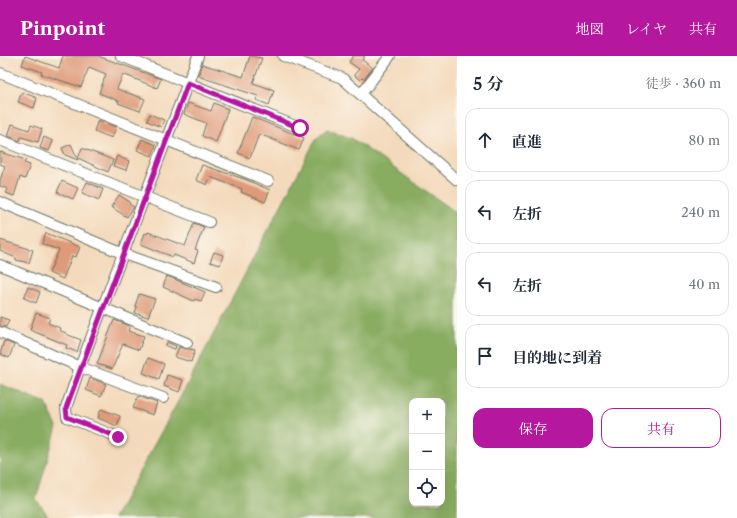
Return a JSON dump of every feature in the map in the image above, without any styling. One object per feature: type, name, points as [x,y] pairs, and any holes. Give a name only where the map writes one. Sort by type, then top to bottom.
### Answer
[{"type":"street","points":[[121,56],[300,128]]},
{"type":"street","points":[[118,437],[67,417],[66,408],[80,366],[124,254],[198,56]]},
{"type":"street","points":[[283,56],[342,78],[457,180]]},
{"type":"street","points":[[361,94],[390,56]]},
{"type":"street","points":[[0,73],[268,181]]},
{"type":"street","points":[[0,140],[209,222]]},
{"type":"street","points":[[0,202],[124,254],[216,288]]},
{"type":"street","points":[[0,265],[187,343]]},
{"type":"street","points":[[0,332],[80,366],[163,398]]},
{"type":"green space","points":[[327,129],[353,139],[457,213],[457,518],[114,518],[181,396],[317,137]]},
{"type":"green space","points":[[0,384],[46,403],[57,427],[36,499],[49,517],[52,518],[0,518]]},
{"type":"building","points":[[25,56],[59,68],[63,56],[98,56],[161,79],[157,88],[123,74],[117,89],[145,99],[140,111],[118,103],[119,101],[99,93],[106,74],[89,67],[81,87],[41,74],[42,72],[22,65]]},
{"type":"building","points":[[250,56],[262,58],[253,83],[274,90],[269,105],[256,100],[258,96],[198,76],[202,64],[243,77]]},
{"type":"building","points":[[353,56],[365,56],[362,60],[373,68],[364,79],[362,78],[360,80],[354,75],[359,69],[349,62]]},
{"type":"building","points":[[22,92],[37,98],[34,108],[18,102]]},
{"type":"building","points":[[188,103],[211,111],[214,103],[228,109],[216,142],[202,136],[206,123],[184,114]]},
{"type":"building","points":[[150,114],[164,120],[161,127],[147,121]]},
{"type":"building","points":[[252,117],[304,138],[299,150],[259,134],[250,158],[238,153]]},
{"type":"building","points":[[98,120],[116,127],[112,138],[94,131]]},
{"type":"building","points":[[12,124],[29,130],[31,125],[42,129],[38,142],[21,137],[20,141],[8,136]]},
{"type":"building","points":[[44,137],[53,141],[49,151],[40,148]]},
{"type":"building","points":[[142,139],[156,145],[152,156],[137,150]]},
{"type":"building","points":[[71,144],[78,160],[65,155],[62,148]]},
{"type":"building","points":[[82,148],[113,160],[108,172],[78,158]]},
{"type":"building","points":[[0,152],[26,160],[24,163],[30,165],[25,179],[20,177],[14,196],[6,193],[8,189],[0,186],[0,180],[5,166],[0,164]]},
{"type":"building","points":[[117,156],[129,161],[126,170],[113,166]]},
{"type":"building","points":[[202,165],[244,179],[270,190],[265,202],[241,192],[242,189],[210,177],[207,185],[196,180]]},
{"type":"building","points":[[62,181],[78,188],[73,199],[57,192]]},
{"type":"building","points":[[87,182],[103,189],[99,200],[82,193]]},
{"type":"building","points":[[119,195],[130,202],[129,204],[134,207],[127,217],[111,207]]},
{"type":"building","points":[[194,223],[204,227],[195,250],[198,251],[194,263],[174,255],[173,257],[141,244],[145,233],[147,234],[148,232],[185,246]]},
{"type":"building","points":[[46,233],[80,247],[76,257],[72,256],[63,279],[49,273],[59,250],[42,244]]},
{"type":"building","points":[[0,240],[33,250],[29,263],[16,260],[16,258],[0,251]]},
{"type":"building","points":[[214,252],[223,255],[220,265],[210,262]]},
{"type":"building","points":[[167,276],[205,292],[201,301],[195,299],[194,301],[163,287]]},
{"type":"building","points":[[28,287],[40,292],[36,303],[24,298]]},
{"type":"building","points":[[139,294],[155,299],[148,317],[135,313],[137,307],[135,306]]},
{"type":"building","points":[[36,313],[50,318],[48,323],[60,328],[59,330],[66,334],[81,340],[77,352],[66,348],[67,345],[30,330]]},
{"type":"building","points":[[0,317],[9,320],[6,327],[0,326]]},
{"type":"building","points":[[114,320],[130,326],[128,331],[144,336],[139,350],[123,344],[112,369],[97,364]]},
{"type":"building","points":[[4,341],[14,345],[9,358],[0,354]]},
{"type":"building","points":[[167,342],[176,346],[175,349],[166,346]]},
{"type":"building","points":[[179,347],[195,350],[191,362],[175,357]]},
{"type":"building","points":[[148,358],[164,364],[159,379],[143,373]]},
{"type":"building","points":[[167,375],[183,380],[179,392],[164,386]]},
{"type":"building","points":[[90,378],[106,384],[101,396],[86,390]]},
{"type":"building","points":[[138,396],[157,403],[153,415],[133,408]]},
{"type":"building","points":[[101,409],[120,416],[117,426],[98,418]]},
{"type":"route","points":[[118,437],[67,417],[66,408],[80,366],[188,83],[300,128]]}]
